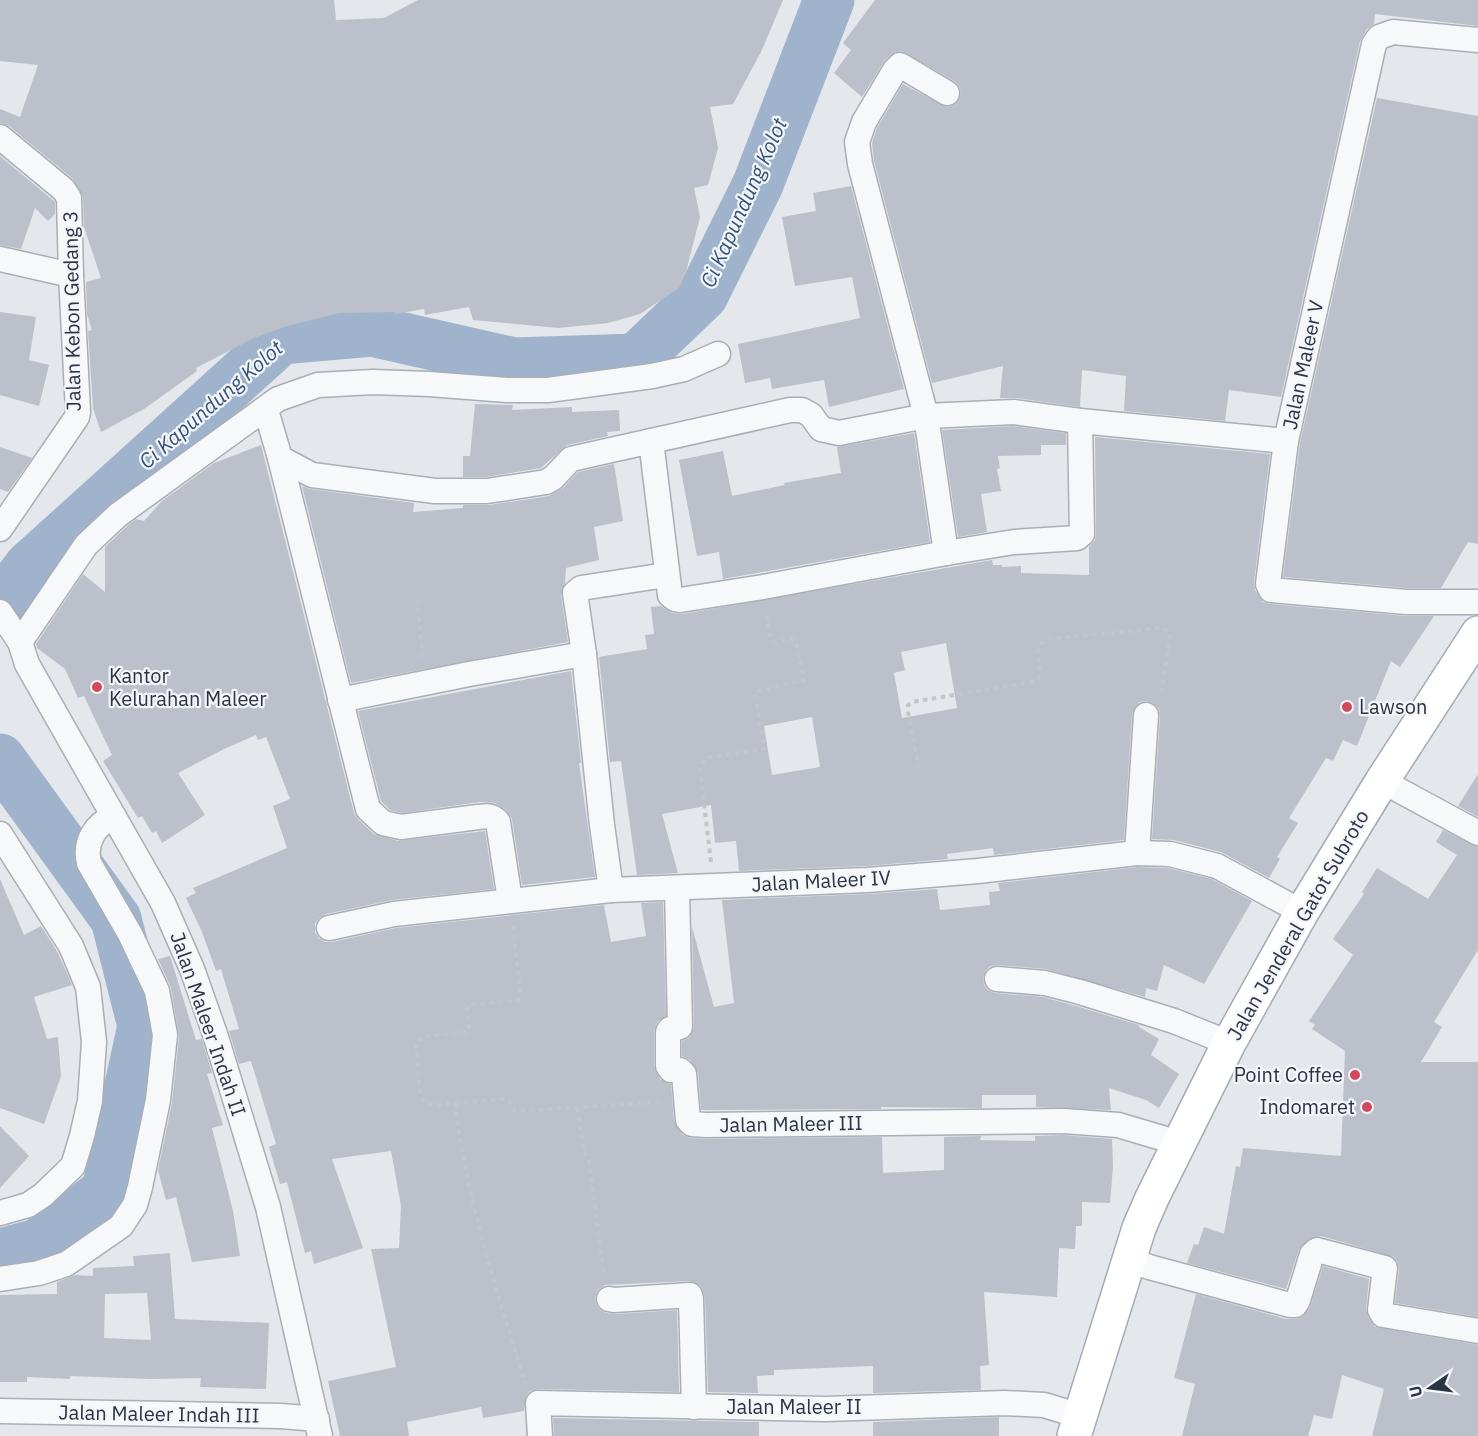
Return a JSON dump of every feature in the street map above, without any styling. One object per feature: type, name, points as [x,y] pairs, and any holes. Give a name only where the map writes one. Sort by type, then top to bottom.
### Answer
[{"type":"main road","name":"Jalan Jenderal Gatot Subroto","points":[[1077,1426],[1139,1228],[1229,1043],[1302,912],[1382,781],[1478,633]]},
{"type":"street","name":"Jalan Maleer V","points":[[1478,40],[1393,32],[1379,37],[1374,44],[1286,441],[1269,588],[1406,602],[1478,602]]},
{"type":"street","points":[[946,553],[926,416],[856,142],[864,122],[900,65],[947,93]]},
{"type":"street","name":"Jalan Kebon Gedang 3","points":[[0,137],[67,194],[70,207],[70,275],[78,392],[77,417],[0,529]]},
{"type":"street","points":[[0,259],[70,275]]},
{"type":"street","points":[[20,642],[86,545],[100,531],[278,399],[318,385],[373,382],[507,390],[548,390],[652,376],[684,369],[718,354]]},
{"type":"street","points":[[266,410],[368,809],[383,823],[401,827],[478,817],[495,818],[498,822],[510,900]]},
{"type":"street","points":[[280,458],[312,475],[435,491],[487,491],[546,482],[571,459],[790,410],[802,410],[811,415],[821,429],[839,434],[926,416],[1014,412],[1080,421],[1286,441]]},
{"type":"street","points":[[651,441],[666,574],[670,595],[675,599],[763,587],[946,553],[1014,543],[1071,540],[1082,534],[1080,421]]},
{"type":"street","points":[[611,890],[575,593],[666,574]]},
{"type":"street","name":"Jalan Maleer Indah II","points":[[1,613],[20,642],[27,664],[163,903],[178,935],[215,1034],[268,1208],[318,1427]]},
{"type":"street","points":[[340,700],[584,654]]},
{"type":"street","points":[[1137,853],[1146,715]]},
{"type":"street","points":[[1382,781],[1478,833]]},
{"type":"street","points":[[0,1279],[39,1273],[66,1264],[120,1226],[135,1205],[140,1187],[158,1100],[165,1035],[157,991],[130,934],[89,862],[87,854],[94,830],[104,820],[114,817]]},
{"type":"street","points":[[0,834],[71,946],[88,987],[94,1042],[90,1101],[73,1166],[43,1195],[28,1205],[0,1213]]},
{"type":"street","name":"Jalan Maleer IV","points":[[328,928],[394,914],[611,890],[868,880],[978,871],[1137,853],[1170,854],[1216,867],[1302,912]]},
{"type":"street","name":"Jalan Maleer III","points":[[678,888],[680,1027],[670,1029],[668,1032],[668,1066],[670,1070],[680,1070],[684,1074],[688,1119],[692,1124],[1064,1121],[1119,1125],[1179,1143]]},
{"type":"street","points":[[997,979],[1045,983],[1080,992],[1174,1022],[1229,1043]]},
{"type":"street","points":[[1129,1259],[1149,1268],[1295,1305],[1312,1254],[1317,1250],[1385,1268],[1380,1310],[1383,1315],[1478,1331]]},
{"type":"street","points":[[609,1299],[690,1294],[694,1407]]},
{"type":"street","points":[[538,1403],[540,1436]]},
{"type":"street","name":"Jalan Maleer II","points":[[538,1403],[826,1409],[1005,1403],[1044,1405],[1077,1426]]},
{"type":"street","name":"Jalan Maleer Indah III","points":[[0,1411],[281,1416],[318,1427]]},
{"type":"path","points":[[713,887],[700,769],[702,763],[711,757],[765,748],[756,691],[804,680],[794,639],[775,642],[771,640],[763,587]]},
{"type":"path","points":[[417,599],[427,683]]},
{"type":"path","points":[[919,769],[908,705],[913,702],[1031,682],[1040,675],[1038,651],[1040,645],[1048,639],[1162,628],[1168,631],[1170,638],[1159,710],[1155,714],[1146,715]]},
{"type":"path","points":[[510,900],[520,993],[518,1000],[469,1005],[467,1009],[469,1030],[429,1036],[416,1041],[420,1094],[423,1101],[427,1104],[505,1099],[515,1111],[519,1112],[686,1100]]},
{"type":"path","points":[[455,1103],[461,1150],[498,1296],[530,1401],[533,1404],[538,1403]]},
{"type":"path","points":[[577,1107],[584,1152],[589,1161],[606,1292],[609,1299]]},
{"type":"building","points":[[0,0],[334,0],[336,20],[384,18],[418,0],[783,0],[761,52],[733,104],[710,107],[718,148],[708,185],[694,188],[700,217],[686,272],[679,288],[640,314],[608,323],[558,328],[473,320],[469,307],[425,315],[424,309],[396,314],[395,312],[340,313],[287,326],[254,338],[196,368],[197,371],[144,409],[101,432],[93,408],[88,331],[92,330],[87,314],[86,282],[101,278],[84,227],[83,197],[73,179],[9,126],[0,123],[0,109],[20,117],[38,65],[0,61]]},
{"type":"building","points":[[875,0],[1478,0],[1478,26],[1375,14],[1374,24],[1367,29],[1360,41],[1281,397],[1229,390],[1225,421],[1124,411],[1126,376],[1082,370],[1080,407],[1000,398],[1003,366],[932,383],[874,161],[872,143],[877,128],[903,84],[946,107],[954,105],[961,93],[954,81],[902,51],[895,52],[885,60],[862,97],[834,73],[851,50],[843,43]]},
{"type":"building","points":[[1377,98],[1478,116],[1478,544],[1468,542],[1441,588],[1407,588],[1283,577],[1300,443]]},
{"type":"building","points":[[0,156],[55,202],[55,214],[48,221],[35,208],[21,249],[0,245]]},
{"type":"building","points":[[851,186],[904,389],[829,407],[824,380],[772,389],[770,378],[745,383],[738,344],[860,318],[852,277],[795,286],[782,217],[816,211],[813,193]]},
{"type":"building","points":[[0,312],[36,317],[29,360],[49,365],[39,406],[0,395]]},
{"type":"building","points":[[475,404],[513,405],[512,410],[572,407],[572,412],[619,410],[620,431],[607,432],[608,436],[567,445],[541,468],[486,477],[463,477],[463,456],[470,456]]},
{"type":"building","points":[[1013,426],[1066,433],[1066,445],[1041,445],[1041,455],[998,456],[1000,468],[997,469],[1001,491],[981,494],[987,532],[958,537],[942,430]]},
{"type":"building","points":[[914,433],[930,542],[723,579],[719,552],[697,556],[679,460],[723,451],[732,496],[785,485],[784,483],[841,473],[837,447]]},
{"type":"building","points":[[1095,437],[1270,454],[1254,582],[1255,590],[1263,602],[1405,616],[1434,616],[1400,667],[1391,661],[1357,746],[1343,740],[1333,761],[1326,758],[1289,818],[1298,823],[1277,857],[1280,859],[1269,878],[1221,852],[1174,840],[1152,839],[1160,716],[1159,709],[1146,701],[1140,702],[1132,714],[1124,840],[994,855],[993,848],[947,854],[948,859],[867,866],[739,871],[736,841],[715,843],[711,805],[662,814],[678,873],[637,875],[621,761],[610,762],[599,657],[647,649],[645,635],[654,634],[651,607],[661,606],[672,613],[682,614],[992,560],[993,565],[1002,565],[1002,567],[1021,566],[1021,573],[1089,575],[1089,547],[1095,540]],"holes":[[[946,643],[957,708],[902,718],[894,673],[905,670],[901,652]],[[812,717],[820,767],[772,775],[764,726]]]},
{"type":"building","points":[[261,445],[354,813],[374,834],[398,841],[485,831],[494,889],[392,900],[326,914],[315,924],[315,932],[319,938],[325,942],[332,942],[396,928],[604,905],[611,942],[646,936],[641,903],[663,902],[666,1016],[658,1021],[654,1031],[654,1066],[660,1079],[671,1084],[674,1121],[683,1135],[706,1139],[882,1137],[883,1173],[944,1170],[944,1137],[981,1136],[980,1140],[1035,1141],[1035,1136],[1064,1135],[1112,1139],[1113,1167],[1110,1203],[1082,1202],[1082,1226],[1076,1226],[1075,1249],[1059,1248],[1057,1297],[984,1292],[989,1365],[980,1366],[981,1390],[873,1393],[873,1366],[774,1370],[774,1375],[757,1376],[758,1393],[708,1392],[705,1298],[700,1285],[689,1281],[605,1285],[598,1290],[595,1297],[599,1309],[606,1313],[677,1310],[679,1392],[538,1389],[530,1391],[526,1396],[524,1411],[483,1418],[481,1407],[407,1422],[409,1436],[340,1436],[328,1381],[396,1367],[371,1249],[399,1248],[401,1206],[391,1151],[332,1159],[363,1248],[314,1264],[311,1251],[305,1253],[287,1182],[280,1184],[269,1147],[276,1144],[251,1061],[239,1064],[229,1031],[239,1029],[221,969],[216,971],[202,932],[186,898],[196,893],[193,888],[287,848],[273,806],[290,799],[266,737],[258,740],[256,735],[178,773],[205,815],[162,843],[156,831],[152,833],[142,816],[138,818],[103,761],[112,755],[84,696],[78,698],[65,669],[37,648],[36,644],[83,574],[105,592],[105,547],[127,526],[136,519],[144,521],[162,501],[214,463]]},
{"type":"building","points":[[0,447],[32,458],[8,492],[0,489]]},
{"type":"building","points":[[614,464],[623,521],[594,527],[599,560],[566,568],[561,595],[568,642],[351,683],[302,486],[414,503],[413,512],[463,508],[463,505],[489,505],[549,496],[563,488],[578,472]]},
{"type":"building","points":[[571,671],[581,763],[579,763],[595,877],[522,885],[512,819],[506,810],[495,803],[480,802],[402,813],[390,810],[381,801],[358,711]]},
{"type":"building","points":[[1478,774],[1478,817],[1458,806]]},
{"type":"building","points":[[1443,830],[1478,847],[1478,950],[1434,1022],[1442,1027],[1421,1062],[1478,1062],[1478,1317],[1395,1303],[1399,1269],[1394,1257],[1321,1236],[1309,1239],[1299,1249],[1286,1289],[1187,1263],[1194,1244],[1198,1245],[1204,1227],[1224,1234],[1236,1166],[1240,1167],[1243,1148],[1341,1156],[1345,1051],[1312,1029],[1315,1025],[1309,1021],[1353,955],[1333,939],[1364,894],[1362,892],[1377,868],[1428,899],[1457,855],[1436,842]]},
{"type":"building","points":[[1138,867],[1168,868],[1212,879],[1252,901],[1204,984],[1164,965],[1157,991],[1146,988],[1145,997],[1046,969],[991,966],[986,970],[983,978],[988,990],[995,993],[1043,997],[1076,1006],[1139,1025],[1159,1039],[1151,1055],[1179,1074],[1159,1108],[1146,1100],[1109,1088],[1111,1110],[1036,1107],[1036,1095],[982,1095],[982,1108],[701,1110],[698,1072],[690,1060],[682,1056],[682,1041],[689,1038],[694,1027],[692,927],[714,1007],[734,1003],[722,900],[937,889],[940,910],[990,905],[989,892],[1000,891],[998,883]]},
{"type":"building","points":[[0,879],[24,935],[41,926],[58,953],[72,985],[34,997],[47,1039],[58,1037],[61,1076],[44,1124],[0,1108]]},
{"type":"building","points":[[170,956],[196,1040],[202,1039],[212,1073],[207,1074],[223,1125],[212,1128],[233,1211],[240,1256],[192,1262],[176,1197],[166,1200],[158,1170],[172,1103],[179,1037],[171,988],[158,959]]},
{"type":"building","points":[[0,1126],[29,1156],[0,1188]]},
{"type":"building","points":[[170,1253],[175,1319],[269,1323],[266,1389],[200,1387],[201,1378],[70,1376],[70,1379],[27,1377],[27,1382],[0,1382],[0,1295],[57,1294],[57,1282],[75,1275],[93,1276],[93,1268],[134,1266],[133,1256]],"holes":[[[147,1293],[151,1340],[104,1338],[105,1294]]]},
{"type":"building","points":[[1323,1266],[1369,1279],[1366,1309],[1375,1327],[1478,1345],[1478,1436],[1372,1436],[1384,1389],[1342,1375],[1332,1419],[1314,1415],[1308,1436],[1182,1436],[1195,1384],[1174,1378],[1196,1294],[1286,1319],[1296,1319],[1302,1317],[1310,1307]]},
{"type":"building","points":[[999,1417],[999,1436],[873,1436],[873,1422]]},
{"type":"building","points":[[553,1418],[759,1422],[759,1436],[554,1436]]},
{"type":"waterway","name":"Ci Kapundung Kolot","points":[[0,605],[29,567],[281,339],[372,331],[514,363],[636,359],[703,295],[758,184],[829,0]]},
{"type":"waterway","name":"Ci Kapundung Kolot","points":[[0,759],[116,919],[143,1026],[107,1191],[38,1244],[0,1254]]},
{"type":"place","name":"Kantor Kelurahan Maleer","points":[[97,687]]},
{"type":"place","name":"Lawson","points":[[1347,707]]},
{"type":"place","name":"Point Coffee","points":[[1355,1075]]},
{"type":"place","name":"Indomaret","points":[[1367,1107]]}]
